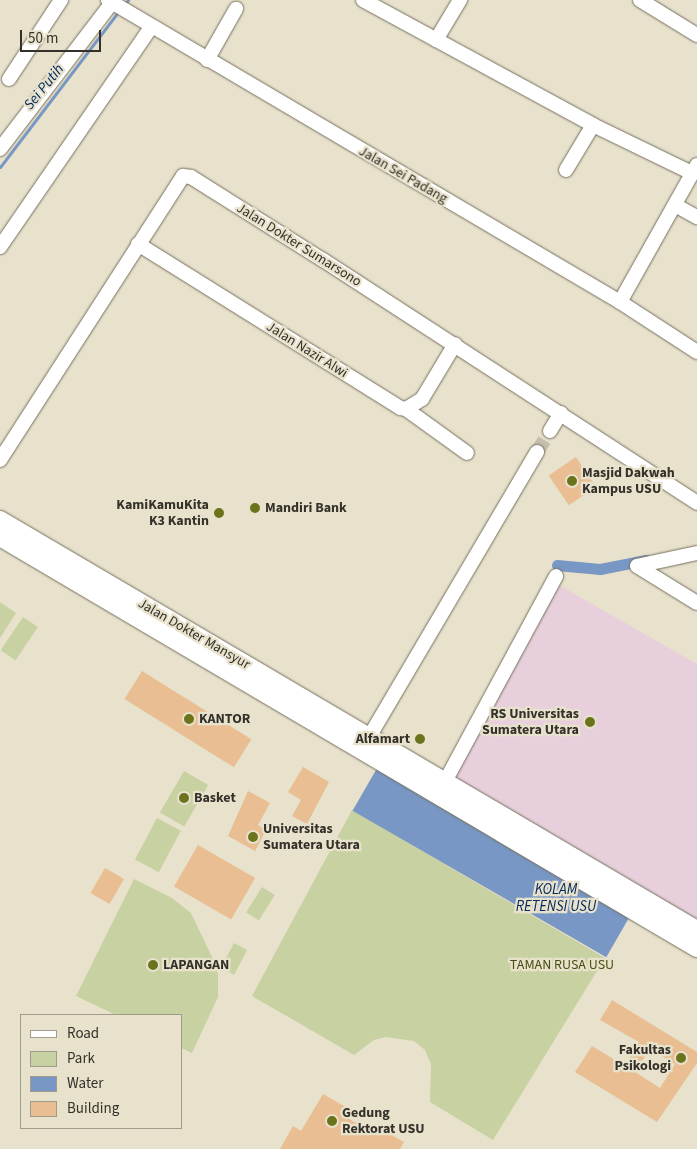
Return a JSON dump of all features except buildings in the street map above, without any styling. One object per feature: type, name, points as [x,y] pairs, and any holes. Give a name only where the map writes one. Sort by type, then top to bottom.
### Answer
[{"type":"main road","name":"Jalan Dokter Mansyur","points":[[0,520],[445,780],[637,903],[697,948]]},
{"type":"main road","name":"Jalan Dokter Mansyur","points":[[0,537],[437,796],[637,903],[697,930]]},
{"type":"street","points":[[9,79],[61,0]]},
{"type":"street","points":[[363,0],[593,125],[695,169],[620,302]]},
{"type":"street","points":[[436,40],[460,0]]},
{"type":"street","points":[[640,0],[697,35]]},
{"type":"street","points":[[0,148],[115,4]]},
{"type":"street","name":"Jalan Sei Padang","points":[[115,4],[151,27],[620,302],[697,352]]},
{"type":"street","points":[[207,60],[236,9]]},
{"type":"street","points":[[0,247],[151,27]]},
{"type":"street","points":[[566,170],[593,125]]},
{"type":"street","name":"Jalan Dokter Sumarsono","points":[[0,460],[180,178],[191,177],[455,344],[697,503]]},
{"type":"street","points":[[675,205],[697,217]]},
{"type":"street","name":"Jalan Nazir Alwi","points":[[138,244],[393,406],[406,409],[467,453]]},
{"type":"street","points":[[406,409],[422,399],[455,344]]},
{"type":"street","points":[[550,431],[561,413]]},
{"type":"street","points":[[360,752],[537,452]]},
{"type":"street","points":[[697,553],[636,566],[697,603]]},
{"type":"street","points":[[437,796],[556,576]]},
{"type":"street","points":[[380,763],[389,747]]},
{"type":"shaded area","name":"RS Universitas Sumatera Utara","points":[[559,585],[697,664],[697,921],[452,779]]},
{"type":"green space","points":[[0,602],[16,613],[0,638]]},
{"type":"green space","points":[[23,617],[38,627],[16,660],[1,650]]},
{"type":"green space","name":"Basket","points":[[184,771],[208,785],[184,827],[160,813]]},
{"type":"green space","name":"TAMAN RUSA USU","points":[[352,810],[605,958],[493,1140],[430,1102],[431,1064],[425,1050],[414,1041],[386,1037],[374,1040],[354,1055],[252,996]]},
{"type":"green space","name":"Basket","points":[[157,818],[181,831],[159,872],[135,859]]},
{"type":"green space","name":"LAPANGAN","points":[[134,879],[172,898],[191,913],[218,974],[218,997],[192,1053],[182,1048],[182,1014],[114,1014],[76,996]]},
{"type":"green space","points":[[262,887],[275,895],[259,920],[246,912]]},
{"type":"green space","name":"LAPANGAN","points":[[234,943],[247,950],[234,975],[221,968]]},
{"type":"water","name":"KOLAM RETENSI USU","points":[[380,763],[634,910],[606,957],[352,811]]},
{"type":"waterway","name":"Sei Putih","points":[[123,6],[128,0]]},
{"type":"waterway","name":"Sei Putih","points":[[0,167],[119,11]]},
{"type":"waterway","points":[[557,565],[600,569],[646,560]]},
{"type":"tunnel","points":[[537,452],[550,431]]},
{"type":"place","name":"Masjid Dakwah Kampus USU","points":[[572,481]]},
{"type":"place","name":"Mandiri Bank","points":[[255,508]]},
{"type":"place","name":"KamiKamuKita K3 Kantin","points":[[219,513]]},
{"type":"place","name":"KANTOR","points":[[189,719]]},
{"type":"place","name":"RS Universitas Sumatera Utara","points":[[590,722]]},
{"type":"place","name":"Alfamart","points":[[420,739]]},
{"type":"place","name":"Basket","points":[[184,798]]},
{"type":"place","name":"Universitas Sumatera Utara","points":[[253,837]]},
{"type":"place","name":"LAPANGAN","points":[[153,965]]},
{"type":"place","name":"Fakultas Psikologi","points":[[681,1058]]},
{"type":"place","name":"Gedung Rektorat USU","points":[[332,1121]]}]
